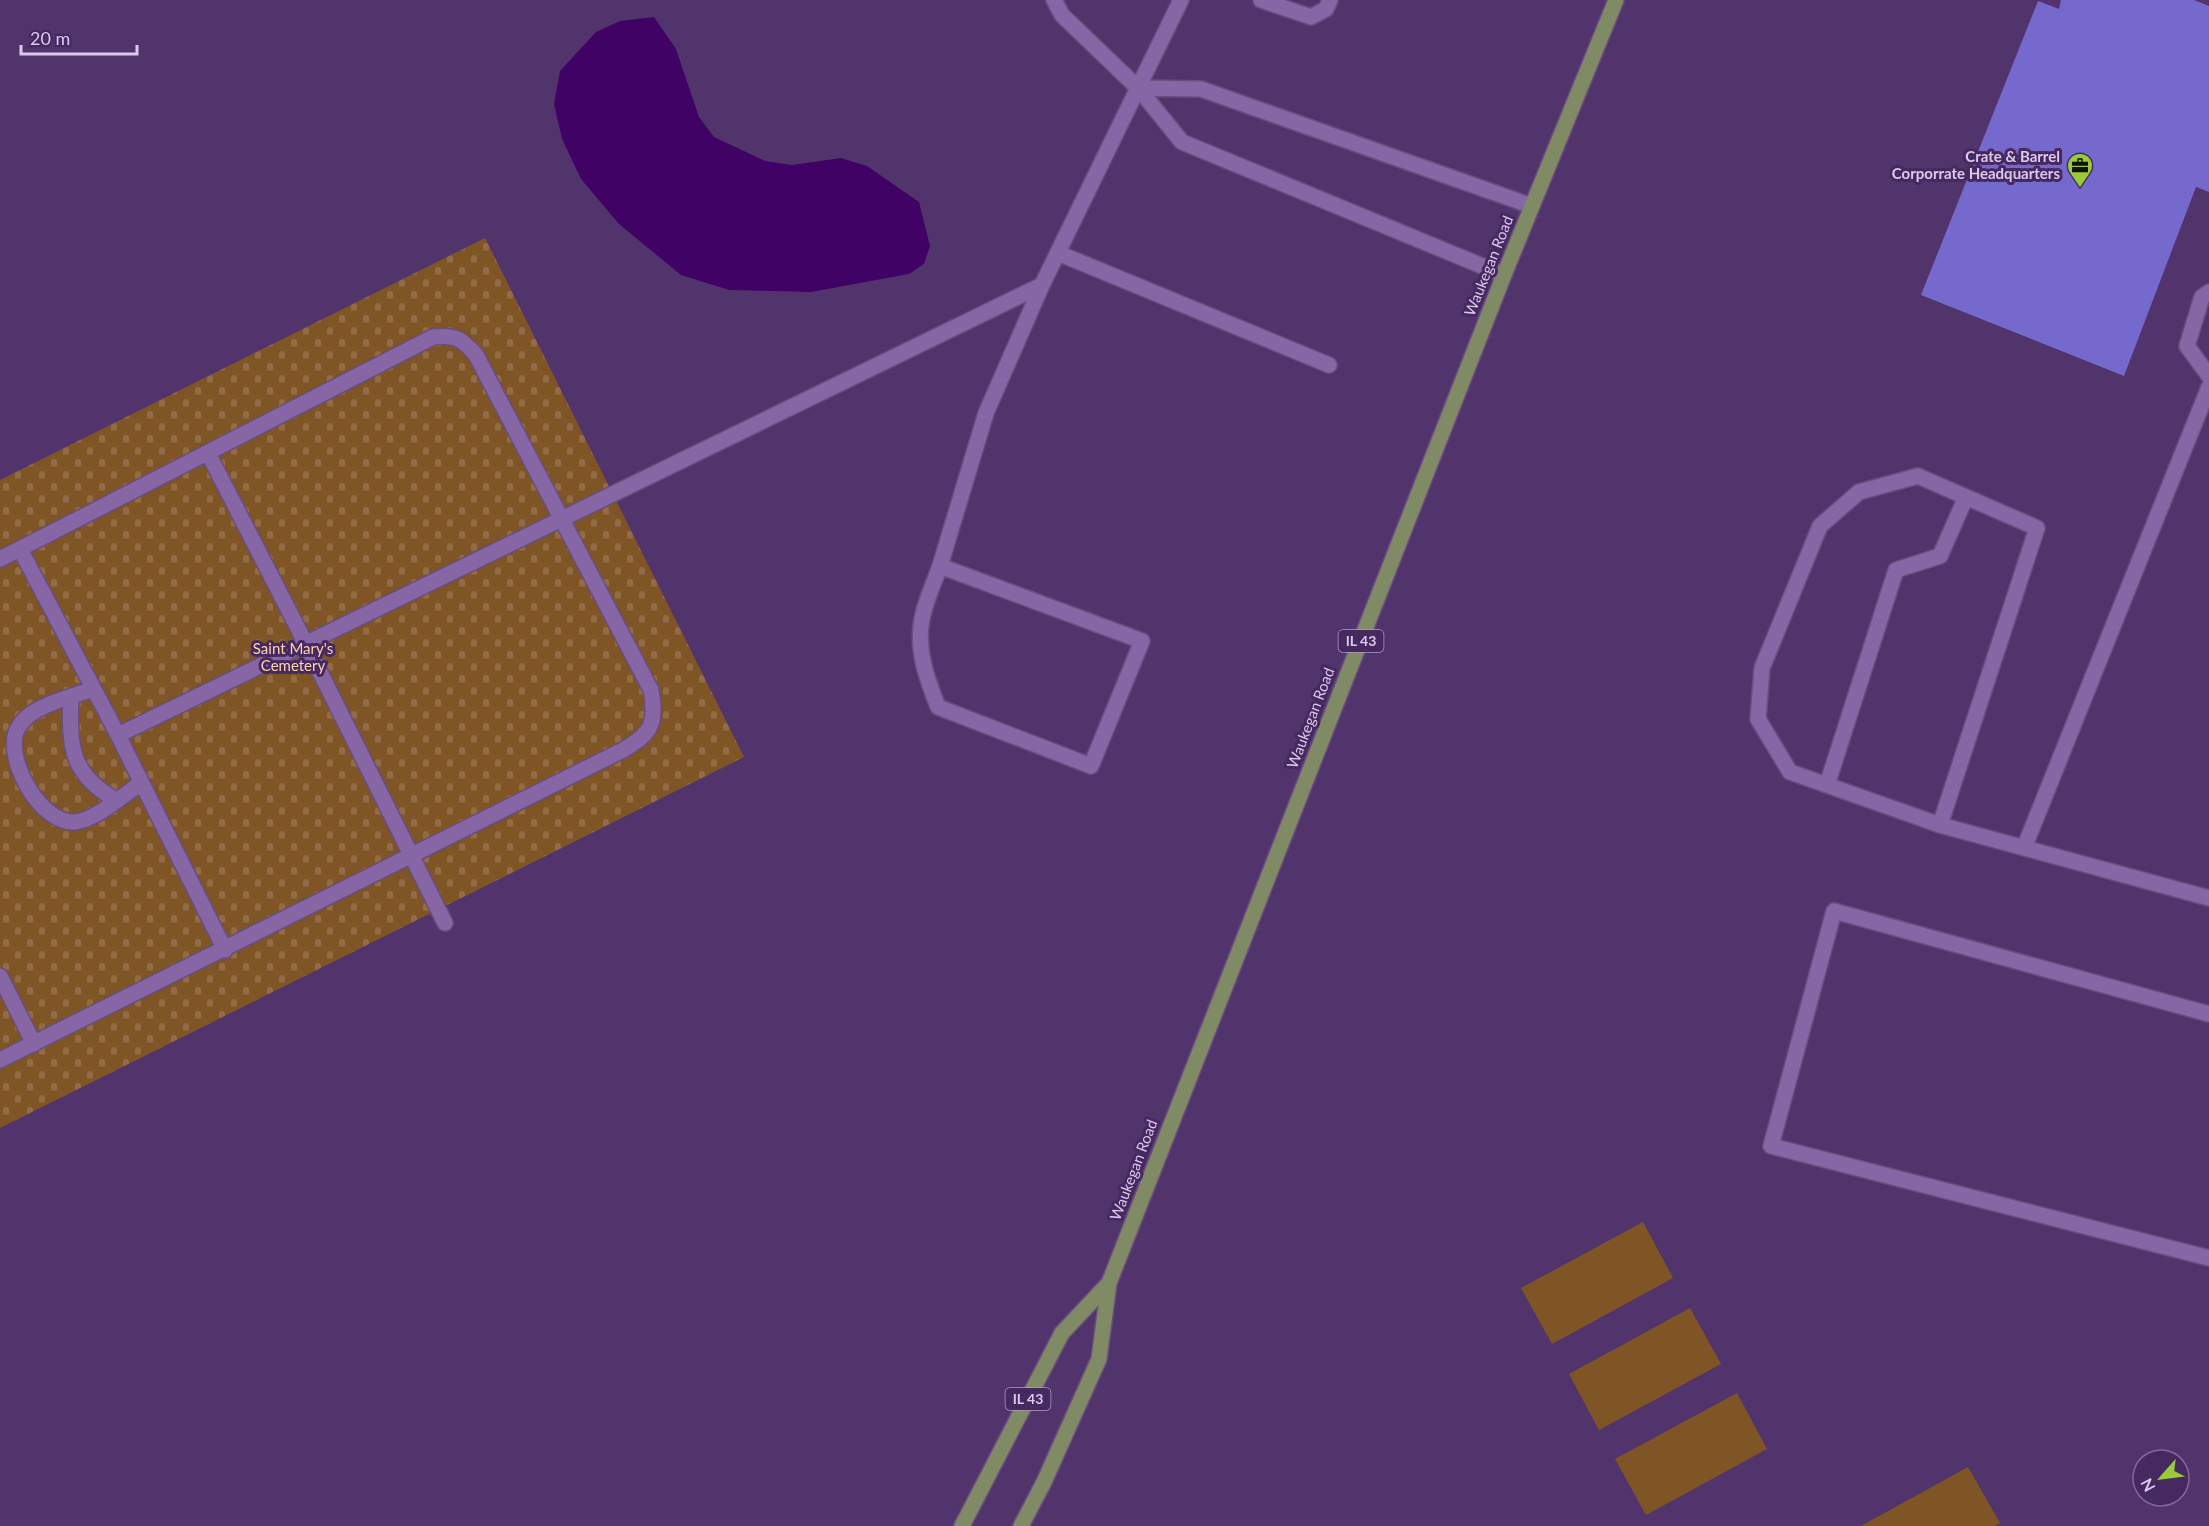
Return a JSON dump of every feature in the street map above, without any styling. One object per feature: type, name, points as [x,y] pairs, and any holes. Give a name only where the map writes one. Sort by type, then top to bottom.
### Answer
[{"type":"main road","name":"Waukegan Road","points":[[1021,1526],[1044,1482],[1099,1359],[1109,1283],[1504,275],[1616,0]]},
{"type":"main road","name":"Waukegan Road","points":[[962,1526],[1062,1333],[1109,1283]]},
{"type":"lane","points":[[1054,0],[1062,15],[1138,88],[1182,142],[1504,275]]},
{"type":"lane","points":[[940,566],[1142,641],[1091,766],[938,707],[926,676],[921,652],[922,619],[986,413],[1042,285],[1182,0]]},
{"type":"lane","points":[[1261,0],[1311,17],[1326,9],[1330,0]]},
{"type":"lane","points":[[1138,88],[1201,89],[1532,206]]},
{"type":"lane","points":[[1058,253],[1329,365]]},
{"type":"lane","points":[[118,735],[1042,285]]},
{"type":"lane","points":[[2209,292],[2202,297],[2187,346],[2209,376]]},
{"type":"lane","points":[[0,559],[433,337],[451,335],[465,342],[476,355],[651,690],[655,710],[651,726],[640,740],[623,750],[0,1060]]},
{"type":"lane","points":[[2024,848],[2209,387]]},
{"type":"lane","points":[[208,453],[446,923]]},
{"type":"lane","points":[[1940,825],[2037,528],[1918,476],[1859,492],[1820,526],[1762,668],[1758,719],[1790,772],[1940,825],[2209,898]]},
{"type":"lane","points":[[1827,785],[1896,570],[1940,556],[1966,497]]},
{"type":"lane","points":[[20,549],[118,735],[225,950]]},
{"type":"lane","points":[[93,689],[42,707],[25,718],[16,733],[15,748],[20,770],[29,789],[50,816],[64,822],[76,822],[91,817],[141,783]]},
{"type":"lane","points":[[71,697],[71,741],[76,759],[97,789],[116,800]]},
{"type":"lane","points":[[2209,1014],[1834,911],[1771,1146],[2209,1258]]},
{"type":"lane","points":[[0,976],[34,1044]]},
{"type":"green space","name":"Saint Mary's Cemetery","points":[[485,238],[744,757],[0,1128],[0,480]]},
{"type":"green space","points":[[1643,1222],[1673,1278],[1552,1344],[1521,1288]]},
{"type":"green space","points":[[1690,1308],[1721,1364],[1599,1430],[1569,1374]]},
{"type":"green space","points":[[1737,1393],[1767,1449],[1646,1515],[1615,1459]]},
{"type":"green space","points":[[1968,1467],[2000,1523],[1995,1526],[1861,1526]]},
{"type":"shaded area","points":[[654,17],[676,49],[699,117],[714,137],[765,161],[792,165],[841,158],[867,166],[919,202],[930,246],[924,264],[909,274],[811,292],[729,290],[681,275],[619,224],[581,179],[562,139],[554,104],[560,71],[596,32],[620,21]]},
{"type":"building","name":"Crate & Barrel Corporrate Headquarters","points":[[2061,0],[2194,0],[2209,6],[2209,192],[2196,187],[2124,376],[1921,295],[2038,1],[2059,9]]},
{"type":"place","name":"Crate & Barrel Corporrate Headquarters","points":[[2080,189]]}]
